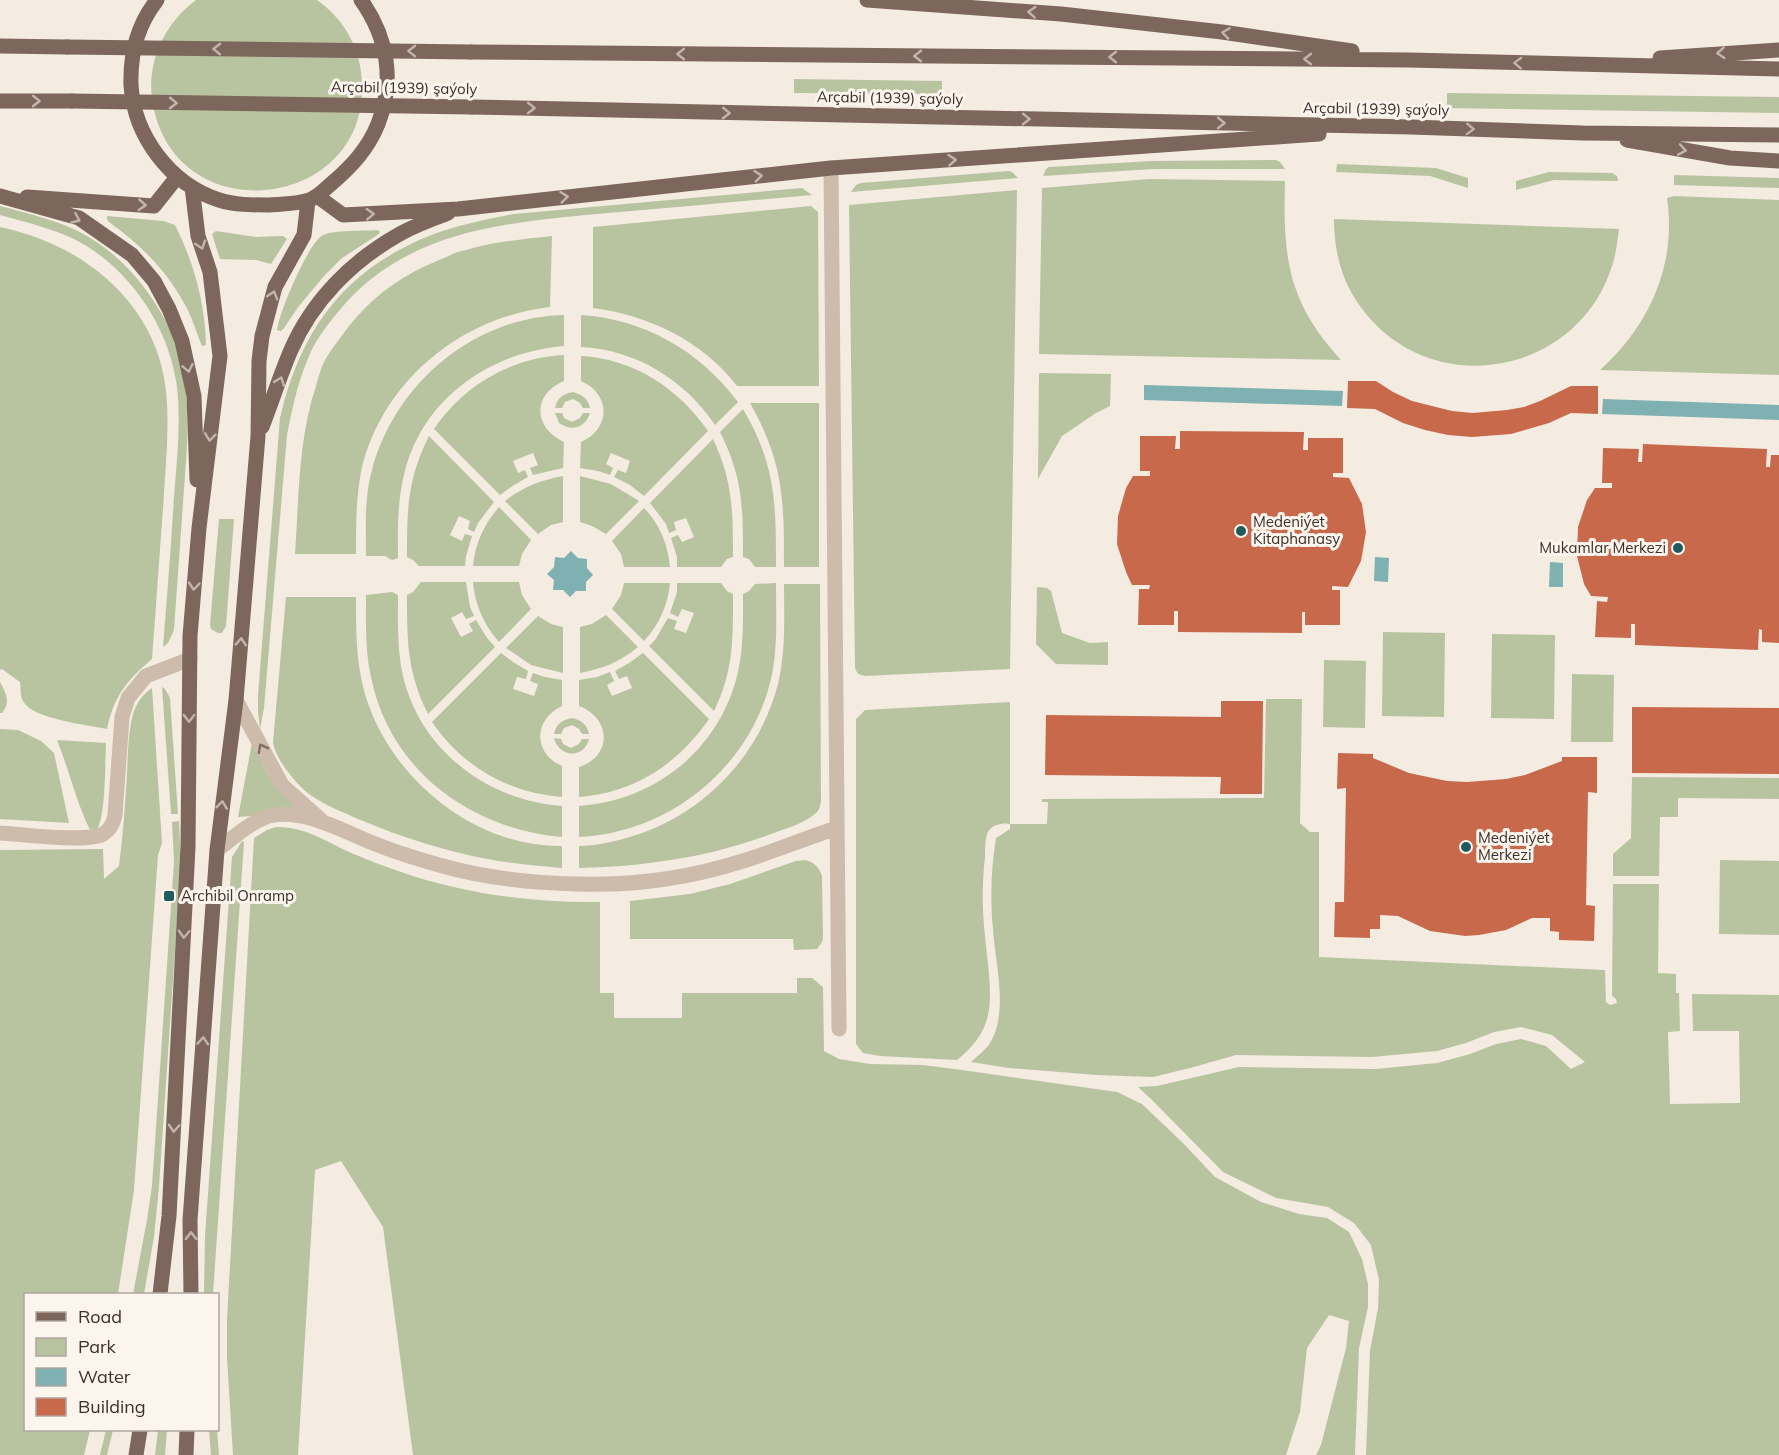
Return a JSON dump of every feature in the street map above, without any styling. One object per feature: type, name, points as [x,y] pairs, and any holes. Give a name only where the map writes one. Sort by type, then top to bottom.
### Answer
[{"type":"main road","points":[[158,0],[149,11],[136,39],[130,69],[132,99],[141,129],[156,155],[177,177],[219,200],[250,205],[280,204],[313,199],[353,165],[372,139],[384,110],[388,78],[384,47],[373,17],[361,0]]},
{"type":"main road","points":[[867,0],[1072,16],[1222,32],[1409,60]]},
{"type":"main road","points":[[0,46],[1409,60],[1779,69]]},
{"type":"main road","points":[[1576,64],[1779,50]]},
{"type":"main road","name":"Arçabil (1939) şaýoly","points":[[0,101],[472,107],[1779,135]]},
{"type":"main road","points":[[313,199],[343,215],[458,209],[831,168],[1411,127]]},
{"type":"main road","points":[[1583,132],[1730,158],[1779,161]]},
{"type":"main road","points":[[0,196],[154,206],[177,177]]},
{"type":"main road","points":[[160,1293],[169,1216],[188,847],[190,636],[199,528],[220,356],[210,272],[198,236],[192,187]]},
{"type":"main road","points":[[0,196],[80,218],[132,255],[154,280],[170,309],[182,341],[194,396],[199,528]]},
{"type":"main road","points":[[191,1293],[190,1220],[217,850],[236,700],[258,436],[259,361],[262,336],[275,287],[304,235],[313,199]]},
{"type":"main road","points":[[258,436],[303,325],[341,277],[368,253],[400,234],[458,209]]},
{"type":"main road","points":[[136,1455],[140,1431]]},
{"type":"main road","points":[[186,1455],[187,1431]]},
{"type":"street","points":[[831,168],[839,1029]]},
{"type":"street","points":[[0,833],[87,838],[101,835],[112,827],[116,815],[122,717],[128,698],[146,676],[190,659]]},
{"type":"street","points":[[236,700],[282,785],[325,824]]},
{"type":"street","points":[[217,850],[257,820],[273,815],[290,815],[325,824],[380,846],[441,865],[490,877],[536,883],[628,884],[680,877],[743,861],[837,828]]},
{"type":"green space","points":[[196,0],[317,0],[334,14],[347,32],[356,51],[361,72],[358,118],[339,154],[308,178],[271,189],[232,188],[196,173],[167,143],[152,99],[152,70],[160,44],[167,31],[185,9]]},
{"type":"green space","points":[[794,79],[942,81],[942,94],[794,93]]},
{"type":"green space","points":[[1447,93],[1779,97],[1779,113],[1447,108]]},
{"type":"green space","points":[[1276,160],[1285,169],[1153,169],[1043,176],[1049,167],[1152,161]]},
{"type":"green space","points":[[1337,164],[1436,168],[1468,178],[1468,188],[1430,176],[1336,172]]},
{"type":"green space","points":[[1008,171],[1018,178],[851,192],[856,185],[861,183]]},
{"type":"green space","points":[[1549,172],[1612,173],[1617,176],[1618,181],[1554,180],[1516,190],[1516,181]]},
{"type":"green space","points":[[1674,175],[1779,178],[1779,188],[1674,185]]},
{"type":"green space","points":[[1149,179],[1285,181],[1285,233],[1292,277],[1309,318],[1341,360],[1039,354],[1042,188]]},
{"type":"green space","points":[[802,188],[812,195],[571,216],[497,226],[427,246],[395,262],[365,284],[339,311],[317,341],[303,370],[293,407],[287,435],[264,708],[260,729],[258,695],[280,418],[297,363],[309,338],[340,295],[360,276],[409,245],[434,234],[474,222],[514,214]]},
{"type":"green space","points":[[1017,190],[1010,669],[861,675],[855,667],[849,205]]},
{"type":"green space","points":[[1674,196],[1779,200],[1779,375],[1600,370],[1633,334],[1656,293],[1668,247],[1667,198]]},
{"type":"green space","points":[[0,206],[69,227],[105,248],[143,286],[161,312],[173,338],[186,390],[187,444],[174,630],[168,643],[163,647],[179,428],[177,387],[173,364],[165,342],[143,301],[112,265],[74,239],[47,228],[0,215]]},
{"type":"green space","points":[[811,206],[818,212],[819,386],[737,386],[708,356],[673,333],[634,317],[593,308],[593,227]]},
{"type":"green space","points":[[107,216],[163,221],[175,225],[188,254],[201,298],[206,345],[202,346],[187,308],[161,269],[131,239],[109,222]]},
{"type":"green space","points":[[1334,219],[1619,229],[1611,269],[1596,301],[1574,327],[1547,347],[1516,360],[1484,365],[1450,364],[1417,353],[1387,335],[1368,316],[1357,302],[1339,263]]},
{"type":"green space","points":[[0,227],[31,235],[60,247],[87,263],[111,282],[131,305],[148,331],[160,359],[166,391],[167,435],[152,659],[135,674],[123,690],[113,707],[107,729],[61,720],[37,712],[23,701],[20,682],[2,669],[0,670]]},
{"type":"green space","points":[[378,230],[379,234],[342,258],[299,306],[284,328],[281,331],[277,330],[283,309],[302,264],[323,235],[334,232]]},
{"type":"green space","points":[[216,231],[256,237],[283,236],[287,239],[271,264],[256,260],[220,259],[212,234]]},
{"type":"green space","points":[[552,236],[550,307],[517,313],[486,324],[456,340],[406,383],[386,410],[371,439],[361,472],[357,502],[356,554],[295,554],[302,448],[310,406],[323,364],[346,330],[378,296],[429,264],[476,247]]},
{"type":"green space","points":[[564,315],[564,346],[536,350],[510,358],[462,385],[442,403],[426,424],[413,448],[404,475],[399,506],[398,558],[392,560],[385,556],[366,556],[367,502],[372,470],[383,439],[399,410],[419,384],[442,361],[469,342],[499,328],[531,319]]},
{"type":"green space","points":[[581,315],[627,323],[669,341],[706,367],[738,402],[715,425],[689,394],[657,370],[621,354],[581,347]]},
{"type":"green space","points":[[564,355],[564,381],[546,394],[540,411],[546,428],[564,442],[563,468],[533,475],[530,468],[538,465],[533,453],[513,461],[518,473],[525,470],[528,477],[500,495],[434,429],[459,399],[490,377],[525,362]]},
{"type":"green space","points":[[581,356],[619,363],[653,378],[683,402],[708,431],[644,496],[630,485],[614,477],[618,470],[626,473],[630,461],[611,453],[606,464],[613,468],[610,475],[580,468],[581,442],[598,429],[604,412],[598,394],[581,381]]},
{"type":"green space","points":[[1039,373],[1111,374],[1110,406],[1062,436],[1038,479]]},
{"type":"green space","points":[[573,392],[584,397],[590,408],[583,408],[573,399],[565,402],[562,408],[555,408],[561,397]]},
{"type":"green space","points":[[750,403],[819,403],[819,567],[784,567],[780,483],[770,445]]},
{"type":"green space","points":[[743,409],[762,448],[772,485],[776,567],[755,567],[749,559],[743,557],[740,493],[733,464],[720,432]]},
{"type":"green space","points":[[555,413],[562,413],[564,418],[572,422],[580,418],[583,413],[590,413],[585,422],[573,428],[559,423]]},
{"type":"green space","points":[[429,436],[494,502],[474,532],[468,529],[470,521],[459,516],[450,535],[462,541],[465,534],[472,536],[465,566],[419,566],[407,557],[407,524],[412,481]]},
{"type":"green space","points":[[713,439],[728,483],[733,525],[733,557],[727,559],[721,567],[677,567],[677,557],[671,538],[678,535],[682,542],[694,537],[686,518],[674,522],[676,530],[669,533],[666,524],[650,503]]},
{"type":"green space","points":[[563,476],[563,522],[551,525],[538,534],[505,501],[533,485]]},
{"type":"green space","points":[[580,476],[611,484],[639,501],[606,534],[580,522]]},
{"type":"green space","points":[[499,507],[531,540],[522,554],[519,566],[473,566],[481,535]]},
{"type":"green space","points":[[644,508],[655,521],[662,535],[670,567],[624,567],[621,554],[612,541]]},
{"type":"green space","points":[[219,519],[234,519],[226,626],[222,633],[211,629],[210,625]]},
{"type":"green space","points":[[421,582],[466,582],[470,607],[474,616],[466,619],[462,612],[451,618],[461,637],[473,631],[469,624],[476,620],[495,647],[428,714],[412,670],[408,642],[407,595],[413,592]]},
{"type":"green space","points":[[473,582],[519,582],[522,595],[531,609],[499,642],[481,614]]},
{"type":"green space","points":[[624,583],[670,583],[662,614],[644,641],[612,609],[621,595]]},
{"type":"green space","points":[[677,583],[721,583],[727,591],[733,594],[729,668],[714,711],[649,646],[668,618],[677,621],[674,629],[686,633],[694,613],[682,609],[678,617],[670,613],[677,592]]},
{"type":"green space","points":[[776,583],[776,643],[771,679],[760,711],[745,741],[725,767],[701,790],[674,809],[644,823],[612,833],[579,837],[579,806],[606,802],[656,783],[678,768],[697,750],[727,706],[736,680],[743,637],[743,594],[755,584]]},
{"type":"green space","points":[[784,584],[820,584],[821,801],[816,813],[793,826],[704,854],[638,864],[579,868],[579,846],[619,840],[647,831],[674,818],[698,803],[720,784],[739,762],[756,738],[769,712],[778,684],[783,647]]},
{"type":"green space","points":[[1037,587],[1051,591],[1062,633],[1090,643],[1108,642],[1108,665],[1056,664],[1036,644]]},
{"type":"green space","points":[[392,592],[398,595],[399,646],[403,676],[412,703],[425,727],[441,748],[461,767],[484,782],[508,794],[535,802],[562,806],[562,837],[528,832],[496,822],[467,808],[440,789],[416,767],[396,741],[381,711],[371,677],[366,636],[366,595]]},
{"type":"green space","points":[[286,597],[356,597],[361,679],[369,706],[382,734],[399,760],[420,784],[444,805],[471,822],[500,835],[530,843],[562,846],[562,868],[493,860],[424,843],[374,826],[317,800],[306,792],[288,772],[273,742]]},
{"type":"green space","points":[[606,615],[638,647],[610,664],[580,673],[580,627],[592,624]]},
{"type":"green space","points":[[538,616],[551,624],[563,627],[563,673],[531,665],[506,648]]},
{"type":"green space","points":[[1383,632],[1445,633],[1444,717],[1382,716]]},
{"type":"green space","points":[[1492,634],[1555,635],[1554,719],[1491,718]]},
{"type":"green space","points":[[501,653],[528,671],[526,679],[517,677],[513,689],[534,696],[538,684],[530,681],[533,673],[562,680],[562,706],[546,719],[540,736],[546,753],[562,766],[562,797],[523,790],[488,774],[457,752],[432,722]]},
{"type":"green space","points":[[643,653],[709,719],[683,750],[653,773],[618,789],[579,797],[579,767],[598,755],[604,737],[597,719],[579,706],[579,680],[610,672],[614,681],[607,685],[612,696],[632,688],[627,676],[619,679],[615,671]]},
{"type":"green space","points":[[1324,660],[1366,661],[1365,728],[1323,727]]},
{"type":"green space","points":[[1572,674],[1614,675],[1613,742],[1571,742]]},
{"type":"green space","points":[[0,682],[7,701],[2,713],[0,713]]},
{"type":"green space","points":[[162,687],[170,698],[178,814],[171,814]]},
{"type":"green space","points":[[152,688],[162,843],[158,855],[134,1190],[118,1293],[24,1293],[24,1431],[90,1431],[84,1455],[0,1455],[0,850],[103,849],[104,879],[119,866],[131,721],[138,702]]},
{"type":"green space","points":[[1266,699],[1302,699],[1300,823],[1310,832],[1319,832],[1319,957],[1605,970],[1606,1002],[1610,1005],[1617,1003],[1612,996],[1613,884],[1659,884],[1658,973],[1676,974],[1676,993],[1679,993],[1680,1031],[1668,1032],[1670,1104],[1740,1103],[1739,1031],[1693,1031],[1692,994],[1779,995],[1779,1455],[1366,1455],[1370,1351],[1378,1308],[1379,1280],[1371,1245],[1354,1223],[1328,1207],[1276,1198],[1223,1172],[1138,1087],[1157,1086],[1239,1067],[1376,1069],[1437,1063],[1496,1044],[1521,1039],[1546,1046],[1571,1069],[1585,1062],[1552,1035],[1521,1027],[1494,1032],[1437,1051],[1372,1057],[1236,1055],[1153,1077],[1009,1068],[971,1062],[988,1046],[995,1034],[998,1020],[1000,1005],[992,917],[992,872],[996,838],[1010,829],[1010,824],[1047,824],[1048,802],[1042,802],[1042,799],[1264,798]]},
{"type":"green space","points":[[1010,702],[1010,824],[1003,823],[993,826],[986,840],[983,906],[990,996],[988,1015],[980,1034],[957,1060],[863,1053],[856,1044],[856,719],[865,710]]},
{"type":"green space","points":[[572,718],[583,723],[589,734],[582,734],[572,725],[564,728],[561,734],[554,734],[560,723]]},
{"type":"green space","points":[[0,729],[18,730],[41,741],[54,753],[69,823],[0,819]]},
{"type":"green space","points":[[554,738],[561,739],[563,744],[571,748],[579,744],[582,739],[589,739],[582,750],[572,754],[561,749]]},
{"type":"green space","points":[[57,740],[106,743],[104,801],[97,829],[90,830],[85,819]]},
{"type":"green space","points":[[252,743],[268,775],[304,812],[238,817]]},
{"type":"green space","points":[[1632,777],[1779,778],[1779,799],[1678,798],[1678,817],[1660,817],[1659,876],[1613,876],[1613,854],[1631,838]]},
{"type":"green space","points":[[179,821],[181,861],[159,1187],[154,1237],[144,1293],[133,1293],[152,1186],[174,862],[172,822]]},
{"type":"green space","points":[[276,827],[305,832],[381,865],[450,886],[524,899],[600,902],[600,993],[614,993],[614,1018],[682,1018],[682,993],[797,993],[797,978],[812,978],[823,987],[824,1051],[839,1059],[870,1064],[923,1065],[1117,1092],[1142,1104],[1215,1177],[1261,1202],[1299,1214],[1327,1218],[1349,1232],[1362,1259],[1368,1284],[1368,1307],[1359,1348],[1355,1455],[1316,1455],[1321,1445],[1346,1348],[1349,1321],[1329,1315],[1307,1348],[1300,1412],[1286,1455],[413,1455],[383,1227],[341,1161],[315,1170],[298,1455],[233,1455],[227,1319],[254,838]]},
{"type":"green space","points":[[242,841],[244,842],[213,1293],[204,1293],[205,1236],[232,857]]},
{"type":"green space","points":[[805,860],[816,865],[822,876],[823,938],[817,949],[794,950],[793,939],[630,939],[630,901],[690,894]]},
{"type":"green space","points":[[1720,860],[1779,861],[1779,935],[1719,934]]},
{"type":"green space","points":[[106,1431],[113,1431],[107,1455],[100,1455]]},
{"type":"green space","points":[[158,1431],[167,1431],[165,1455],[155,1455]]},
{"type":"green space","points":[[209,1431],[217,1431],[219,1455],[211,1455]]},
{"type":"water","points":[[1144,385],[1343,391],[1342,406],[1144,400]]},
{"type":"water","points":[[1603,399],[1779,405],[1779,420],[1602,414]]},
{"type":"water","points":[[571,551],[578,558],[587,559],[587,568],[593,575],[586,582],[586,591],[576,591],[570,597],[563,590],[553,590],[554,580],[547,574],[554,567],[555,557],[564,558]]},
{"type":"water","points":[[1375,557],[1389,558],[1388,582],[1374,581]]},
{"type":"water","points":[[1550,562],[1563,563],[1563,587],[1549,587]]},
{"type":"building","points":[[1348,381],[1376,381],[1412,401],[1452,411],[1473,413],[1524,407],[1571,386],[1598,386],[1598,414],[1571,413],[1549,423],[1511,434],[1472,437],[1448,435],[1403,423],[1375,409],[1347,408]]},
{"type":"building","name":"Medeniýet Kitaphanasy","points":[[1180,431],[1304,432],[1303,450],[1308,450],[1308,438],[1343,438],[1343,473],[1333,473],[1333,477],[1349,478],[1362,504],[1366,532],[1361,561],[1348,587],[1332,586],[1332,590],[1340,590],[1340,625],[1305,625],[1305,612],[1302,612],[1302,633],[1178,632],[1178,611],[1174,611],[1174,625],[1138,625],[1139,589],[1149,589],[1150,585],[1132,585],[1117,544],[1118,516],[1126,488],[1133,476],[1150,476],[1150,471],[1140,471],[1140,436],[1176,436],[1175,449],[1180,449]]},
{"type":"building","name":"Mukamlar Merkezi","points":[[1643,444],[1767,449],[1766,467],[1770,467],[1771,455],[1779,455],[1779,643],[1762,642],[1762,630],[1759,629],[1758,650],[1635,645],[1635,624],[1631,624],[1631,638],[1595,637],[1597,601],[1607,602],[1608,597],[1591,596],[1584,584],[1577,556],[1578,527],[1587,500],[1595,488],[1612,488],[1612,483],[1602,483],[1603,448],[1639,449],[1638,462],[1642,462]]},
{"type":"building","points":[[1221,701],[1263,701],[1262,794],[1220,794],[1221,777],[1045,775],[1046,715],[1221,717]]},
{"type":"building","points":[[1632,707],[1779,708],[1779,774],[1632,773]]},
{"type":"building","name":"Medeniýet Merkezi","points":[[1338,753],[1373,754],[1373,758],[1409,773],[1447,781],[1467,782],[1525,775],[1562,761],[1562,757],[1597,757],[1597,793],[1588,792],[1586,905],[1595,906],[1594,941],[1559,940],[1559,932],[1550,931],[1550,918],[1532,918],[1506,930],[1465,936],[1430,931],[1398,916],[1380,915],[1380,929],[1370,929],[1370,938],[1334,937],[1335,902],[1344,902],[1346,788],[1337,789]]},
{"type":"place","name":"Medeniýet Kitaphanasy","points":[[1241,531]]},
{"type":"place","name":"Mukamlar Merkezi","points":[[1678,548]]},
{"type":"place","name":"Medeniýet Merkezi","points":[[1466,847]]},
{"type":"place","name":"Archibil Onramp","points":[[169,896]]}]
